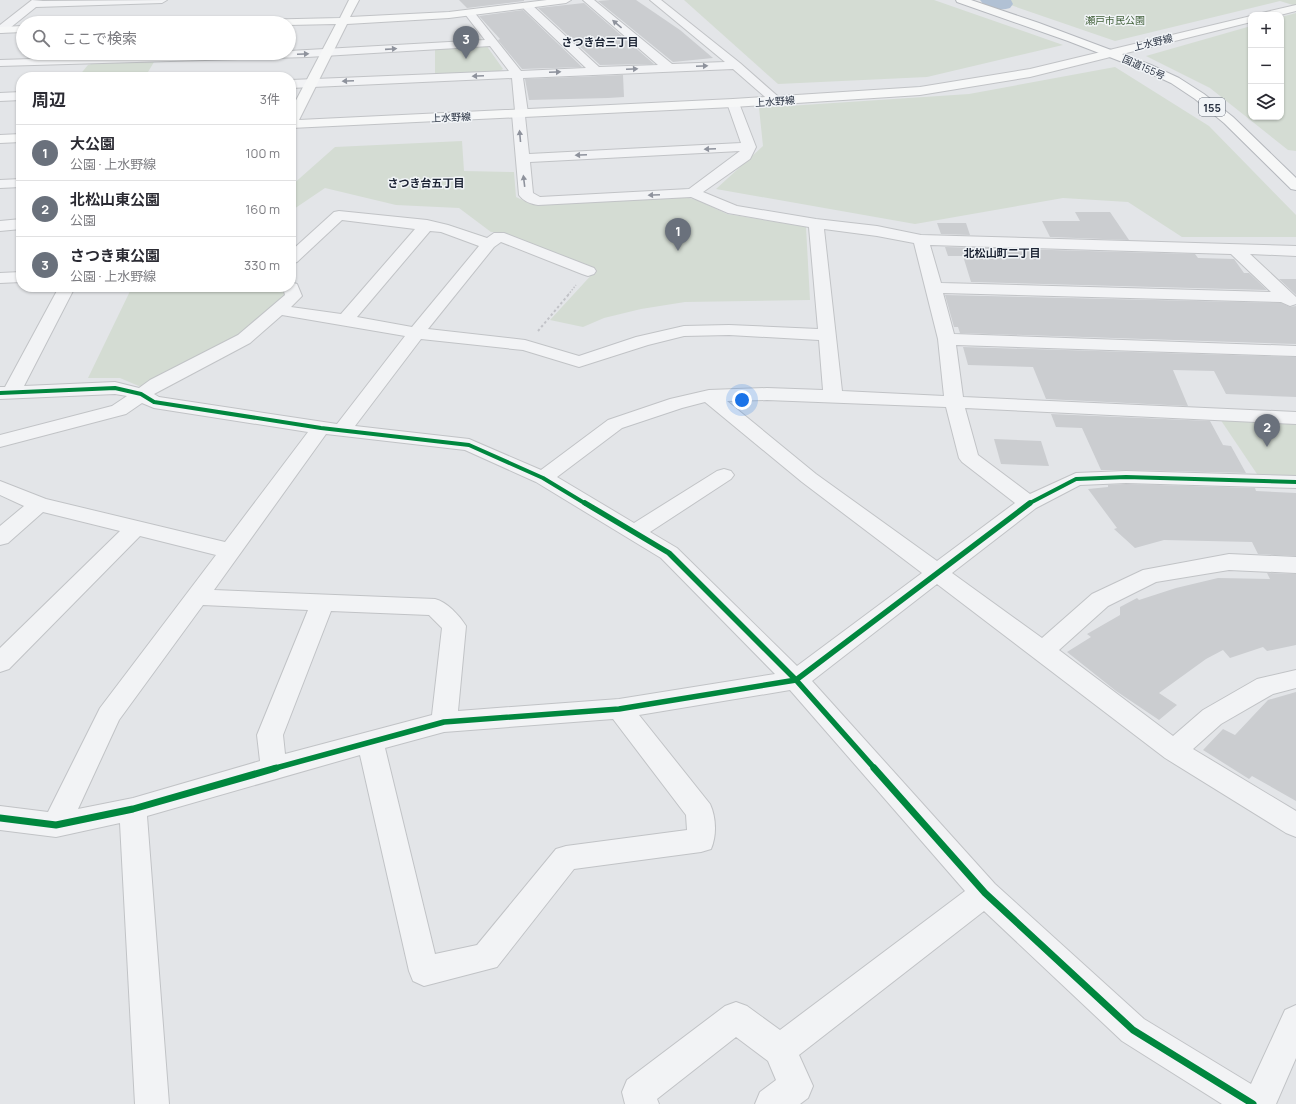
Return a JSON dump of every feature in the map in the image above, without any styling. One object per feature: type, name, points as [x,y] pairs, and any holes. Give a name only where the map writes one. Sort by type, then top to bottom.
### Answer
[{"type":"main road","points":[[296,112],[325,53],[354,0]]},
{"type":"main road","points":[[296,22],[470,14],[528,7],[566,0]]},
{"type":"main road","name":"国道155号","points":[[961,0],[1076,39],[1146,66],[1183,86],[1211,106],[1296,186]]},
{"type":"main road","points":[[1279,12],[1296,8]]},
{"type":"main road","name":"上水野線","points":[[296,123],[733,104],[920,91],[983,82],[1030,73],[1248,20]]},
{"type":"main road","points":[[0,30],[16,29]]},
{"type":"main road","points":[[0,139],[16,138]]},
{"type":"street","points":[[18,16],[36,2],[162,0]]},
{"type":"street","points":[[588,0],[668,67]]},
{"type":"street","points":[[655,0],[736,65],[776,100]]},
{"type":"street","points":[[528,7],[596,71]]},
{"type":"street","points":[[470,14],[516,74],[526,195],[538,201],[693,194],[733,210],[816,224],[877,231],[921,240],[1237,251],[1296,251]]},
{"type":"street","points":[[0,30],[16,18]]},
{"type":"street","points":[[296,53],[492,43]]},
{"type":"street","points":[[0,63],[43,60]]},
{"type":"street","points":[[73,71],[83,60]]},
{"type":"street","points":[[296,84],[736,65]]},
{"type":"street","points":[[0,97],[16,96]]},
{"type":"street","points":[[693,194],[745,156],[749,147],[733,104]]},
{"type":"street","points":[[522,158],[749,147]]},
{"type":"street","points":[[0,184],[16,183]]},
{"type":"street","points":[[296,254],[338,215],[443,228],[489,244]]},
{"type":"street","points":[[0,226],[16,224]]},
{"type":"street","points":[[816,224],[833,396]]},
{"type":"street","points":[[345,320],[427,225]]},
{"type":"street","points":[[342,430],[416,333],[489,244],[499,236],[588,271]]},
{"type":"street","points":[[921,240],[947,339],[954,401],[969,458],[1029,503]]},
{"type":"street","points":[[1237,251],[1291,302]]},
{"type":"street","points":[[0,278],[16,277]]},
{"type":"street","points":[[933,288],[1291,302]]},
{"type":"street","points":[[6,393],[64,292]]},
{"type":"street","points":[[0,441],[119,410],[157,384],[244,339],[294,296],[293,292]]},
{"type":"street","points":[[279,310],[416,333],[525,345],[579,362],[590,360],[642,341],[684,331],[729,330],[827,335]]},
{"type":"street","points":[[947,339],[1296,351]]},
{"type":"street","points":[[6,393],[115,388],[141,394],[154,402],[321,428],[469,445],[543,478],[669,553],[796,680],[985,893],[1133,1030],[1253,1104]]},
{"type":"street","points":[[543,478],[615,424],[677,403],[709,396],[767,394],[833,396],[1296,418]]},
{"type":"street","points":[[709,396],[809,478],[1043,651],[1174,751],[1296,825]]},
{"type":"street","points":[[56,825],[109,715],[321,428]]},
{"type":"street","points":[[635,532],[724,476]]},
{"type":"street","points":[[0,818],[56,825],[133,809],[274,768],[444,722],[619,709],[796,680],[1029,503],[1076,479],[1126,477],[1296,482]]},
{"type":"street","points":[[0,487],[39,504],[230,550]]},
{"type":"street","points":[[0,538],[39,504]]},
{"type":"street","points":[[0,662],[135,528]]},
{"type":"street","points":[[1043,651],[1100,600],[1150,575],[1229,562],[1296,565]]},
{"type":"street","points":[[197,597],[435,607],[454,626],[444,722]]},
{"type":"street","points":[[274,768],[270,735],[323,602]]},
{"type":"street","points":[[1174,751],[1212,717],[1266,686],[1296,679]]},
{"type":"street","points":[[370,742],[424,971],[486,957],[566,858],[701,840],[700,812],[619,709]]},
{"type":"street","points":[[133,809],[152,1104]]},
{"type":"street","points":[[780,1050],[985,893]]},
{"type":"street","points":[[642,1104],[639,1092],[736,1018],[780,1050],[796,1086],[772,1104]]},
{"type":"street","points":[[1259,1104],[1296,1021]]},
{"type":"path","points":[[525,345],[588,271]]},
{"type":"green space","points":[[684,0],[934,0],[1063,45],[927,77],[778,84]]},
{"type":"green space","name":"瀬戸市民公園","points":[[996,0],[1296,0],[1296,6],[1280,1],[1115,41]]},
{"type":"green space","points":[[1296,13],[1296,151],[1288,150],[1250,120],[1284,120],[1284,16]]},
{"type":"green space","points":[[1248,27],[1248,118],[1210,88],[1146,56]]},
{"type":"green space","points":[[486,45],[503,69],[496,73],[435,76],[435,49]]},
{"type":"green space","points":[[154,62],[148,72],[82,72],[88,65],[95,63]]},
{"type":"green space","points":[[1115,67],[1209,126],[1296,215],[1296,237],[1182,237],[1128,202],[1063,198],[915,224],[716,189],[763,146],[759,108],[969,94]]},
{"type":"green space","points":[[462,141],[464,171],[514,172],[516,197],[533,205],[684,197],[697,200],[727,214],[806,227],[810,300],[685,302],[641,309],[604,318],[583,327],[550,320],[595,271],[502,232],[491,232],[459,208],[396,205],[325,188],[296,208],[296,182],[335,147]]},
{"type":"green space","points":[[130,292],[286,292],[279,305],[240,335],[141,387],[120,378],[88,378]]},
{"type":"green space","points":[[1218,416],[1296,420],[1296,476],[1257,474]]},
{"type":"building","points":[[459,0],[524,0],[524,1],[467,8]]},
{"type":"building","points":[[636,0],[680,30],[713,58],[673,62],[598,1]]},
{"type":"building","points":[[584,3],[654,64],[600,65],[538,8]]},
{"type":"building","points":[[523,10],[582,67],[522,69],[498,40],[500,39],[479,16]]},
{"type":"building","points":[[623,75],[624,97],[608,98],[529,100],[525,79]]},
{"type":"building","points":[[1075,212],[1110,212],[1129,240],[1050,237],[1042,221],[1080,221]]},
{"type":"building","points":[[937,223],[966,223],[970,235],[941,234]]},
{"type":"building","points":[[945,247],[1195,254],[1198,258],[1234,259],[1244,273],[1249,273],[1267,290],[971,282],[963,256],[948,256]]},
{"type":"building","points":[[1279,279],[1296,279],[1296,295]]},
{"type":"building","points":[[945,295],[1281,303],[1290,307],[1296,306],[1296,344],[960,333],[958,327],[954,327]]},
{"type":"building","points":[[963,347],[1296,357],[1296,397],[1226,394],[1214,371],[1173,370],[1188,406],[1046,399],[1033,367],[968,365]]},
{"type":"building","points":[[1051,414],[1210,421],[1223,445],[1231,446],[1246,473],[1101,470],[1082,428],[1056,427]]},
{"type":"building","points":[[994,439],[1041,441],[1049,466],[1001,464]]},
{"type":"building","points":[[1126,484],[1255,488],[1256,491],[1296,493],[1296,556],[1258,554],[1252,542],[1164,540],[1135,548],[1114,529],[1117,528],[1088,489],[1108,487],[1108,485]]},
{"type":"building","points":[[1267,573],[1296,574],[1296,645],[1267,651],[1263,647],[1230,658],[1223,650],[1206,659],[1159,693],[1177,705],[1159,720],[1116,691],[1067,652],[1091,637],[1087,634],[1120,615],[1120,607],[1137,598],[1139,600],[1176,588],[1218,578],[1270,579]]},
{"type":"building","points":[[1296,692],[1296,801],[1252,776],[1249,779],[1203,750],[1223,729],[1235,735],[1268,700]]},
{"type":"waterway","points":[[990,0],[1003,4]]},
{"type":"cycle path","points":[[0,393],[115,388],[141,394],[154,402],[321,428],[469,445],[543,478],[669,553],[796,680],[985,893],[1133,1030],[1253,1104]]},
{"type":"cycle path","points":[[0,818],[56,825],[133,809],[274,768],[444,722],[619,709],[796,680],[1029,503],[1076,479],[1126,477],[1296,482]]},
{"type":"place","name":"さつき東公園","points":[[466,59]]},
{"type":"place","name":"大公園","points":[[678,251]]},
{"type":"place","name":"北松山東公園","points":[[1267,447]]},
{"type":"district","name":"さつき台三丁目","points":[[600,41]]},
{"type":"district","name":"さつき台五丁目","points":[[426,182]]},
{"type":"district","name":"北松山町二丁目","points":[[1002,252]]}]
